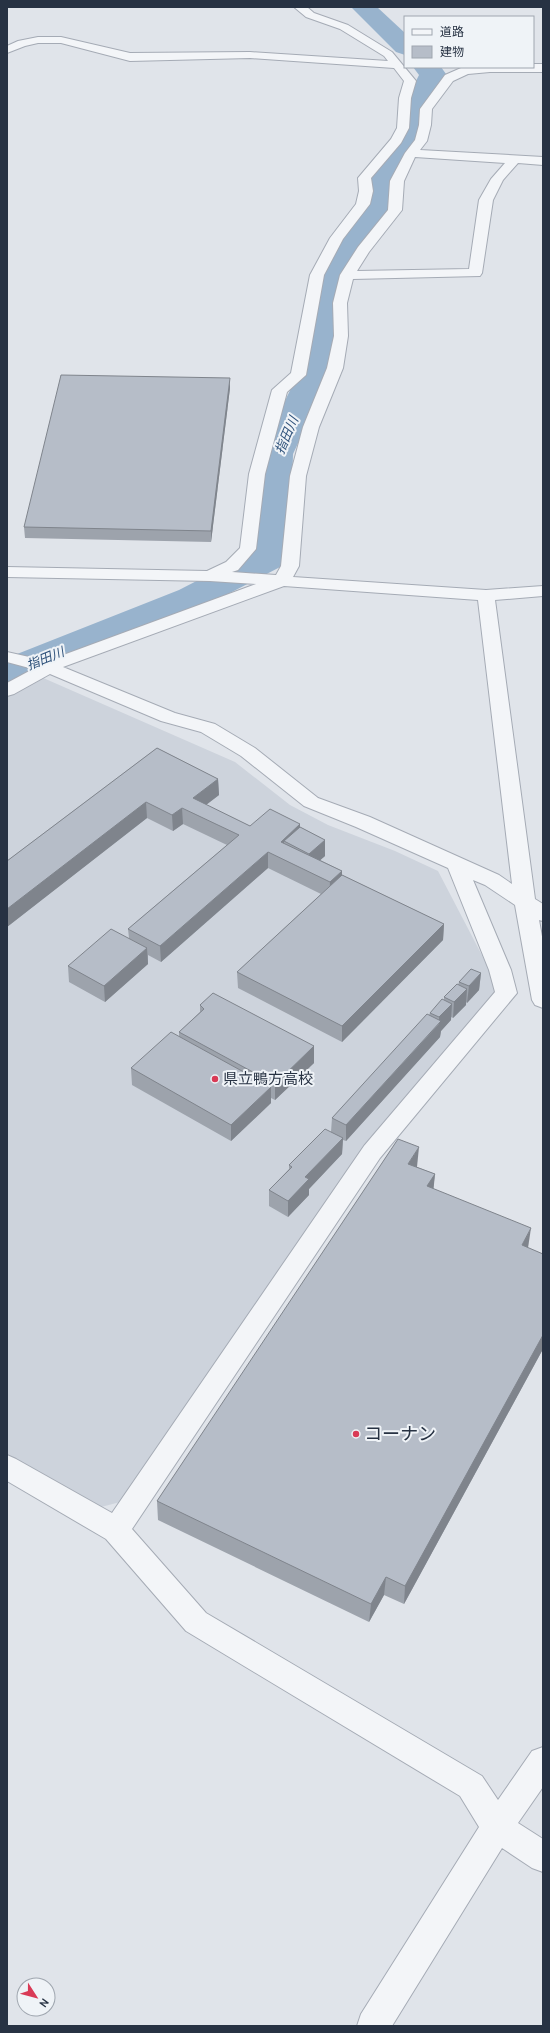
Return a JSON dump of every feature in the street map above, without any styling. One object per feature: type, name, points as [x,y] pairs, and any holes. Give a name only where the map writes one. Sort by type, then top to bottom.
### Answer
[{"type":"street","points":[[300,7],[310,15],[344,27],[388,54],[395,65]]},
{"type":"street","points":[[7,50],[22,43],[38,40],[61,40],[130,57],[250,55],[395,65],[428,81]]},
{"type":"street","points":[[210,576],[232,566],[248,549],[257,474],[280,390],[298,375],[317,275],[337,238],[363,204],[366,191],[364,178],[397,140],[403,128],[405,98],[428,81],[450,78],[465,71],[490,68],[543,68]]},
{"type":"street","points":[[7,690],[48,667],[282,581],[290,566],[298,476],[311,428],[335,368],[341,336],[340,304],[347,275],[363,250],[395,210],[397,181],[411,153],[421,141],[425,125],[428,81]]},
{"type":"street","points":[[411,153],[543,161]]},
{"type":"street","points":[[347,275],[475,273],[486,200],[497,179],[514,160]]},
{"type":"street","points":[[7,572],[210,576],[486,595],[543,591]]},
{"type":"street","points":[[486,595],[525,902],[543,1000]]},
{"type":"street","points":[[7,657],[48,667],[168,717],[208,728],[248,752],[311,802],[492,880],[543,914]]},
{"type":"street","points":[[116,1530],[372,1152],[506,993],[500,970],[457,865]]},
{"type":"street","points":[[7,1467],[116,1530],[196,1622],[471,1786],[497,1827],[543,1857]]},
{"type":"street","points":[[373,2026],[497,1827],[543,1761]]},
{"type":"shaded area","name":"県立鴨方高校","points":[[41,677],[235,762],[290,805],[328,825],[395,851],[438,871],[499,988],[128,1500],[101,1507],[7,1454],[7,696]]},
{"type":"building","points":[[61,375],[230,378],[211,531],[24,527]]},
{"type":"building","points":[[157,748],[218,779],[193,798],[250,826],[270,809],[300,824],[281,842],[342,871],[330,882],[268,852],[160,946],[128,929],[239,835],[182,808],[172,815],[146,802],[7,909],[7,861]]},
{"type":"building","points":[[300,827],[325,840],[309,854],[284,841]]},
{"type":"building","points":[[342,875],[444,924],[342,1026],[237,972]]},
{"type":"building","points":[[111,929],[147,948],[104,986],[68,966]]},
{"type":"building","points":[[471,969],[481,973],[469,986],[459,982]]},
{"type":"building","points":[[457,984],[467,989],[454,1002],[444,997]]},
{"type":"building","points":[[213,993],[314,1046],[275,1084],[179,1032],[204,1009],[200,1005]]},
{"type":"building","points":[[442,999],[452,1004],[439,1017],[430,1013]]},
{"type":"building","points":[[427,1014],[441,1021],[346,1125],[332,1118]]},
{"type":"building","points":[[171,1032],[271,1087],[231,1125],[131,1068]]},
{"type":"building","points":[[325,1129],[343,1138],[305,1177],[309,1179],[288,1201],[269,1190],[292,1167],[289,1165]]},
{"type":"building","name":"コーナン","points":[[398,1139],[419,1147],[408,1164],[435,1174],[427,1186],[531,1228],[522,1245],[543,1254],[543,1335],[405,1586],[386,1577],[371,1604],[157,1501]]},
{"type":"waterway","name":"指田川","points":[[363,7],[404,46]]},
{"type":"waterway","name":"指田川","points":[[7,673],[67,647],[192,598],[271,557],[276,454],[316,370],[323,306],[332,267],[381,208],[380,179],[413,138],[416,107],[433,74],[427,68]]},
{"type":"place","name":"県立鴨方高校","points":[[215,1079]]},
{"type":"place","name":"コーナン","points":[[356,1434]]}]
